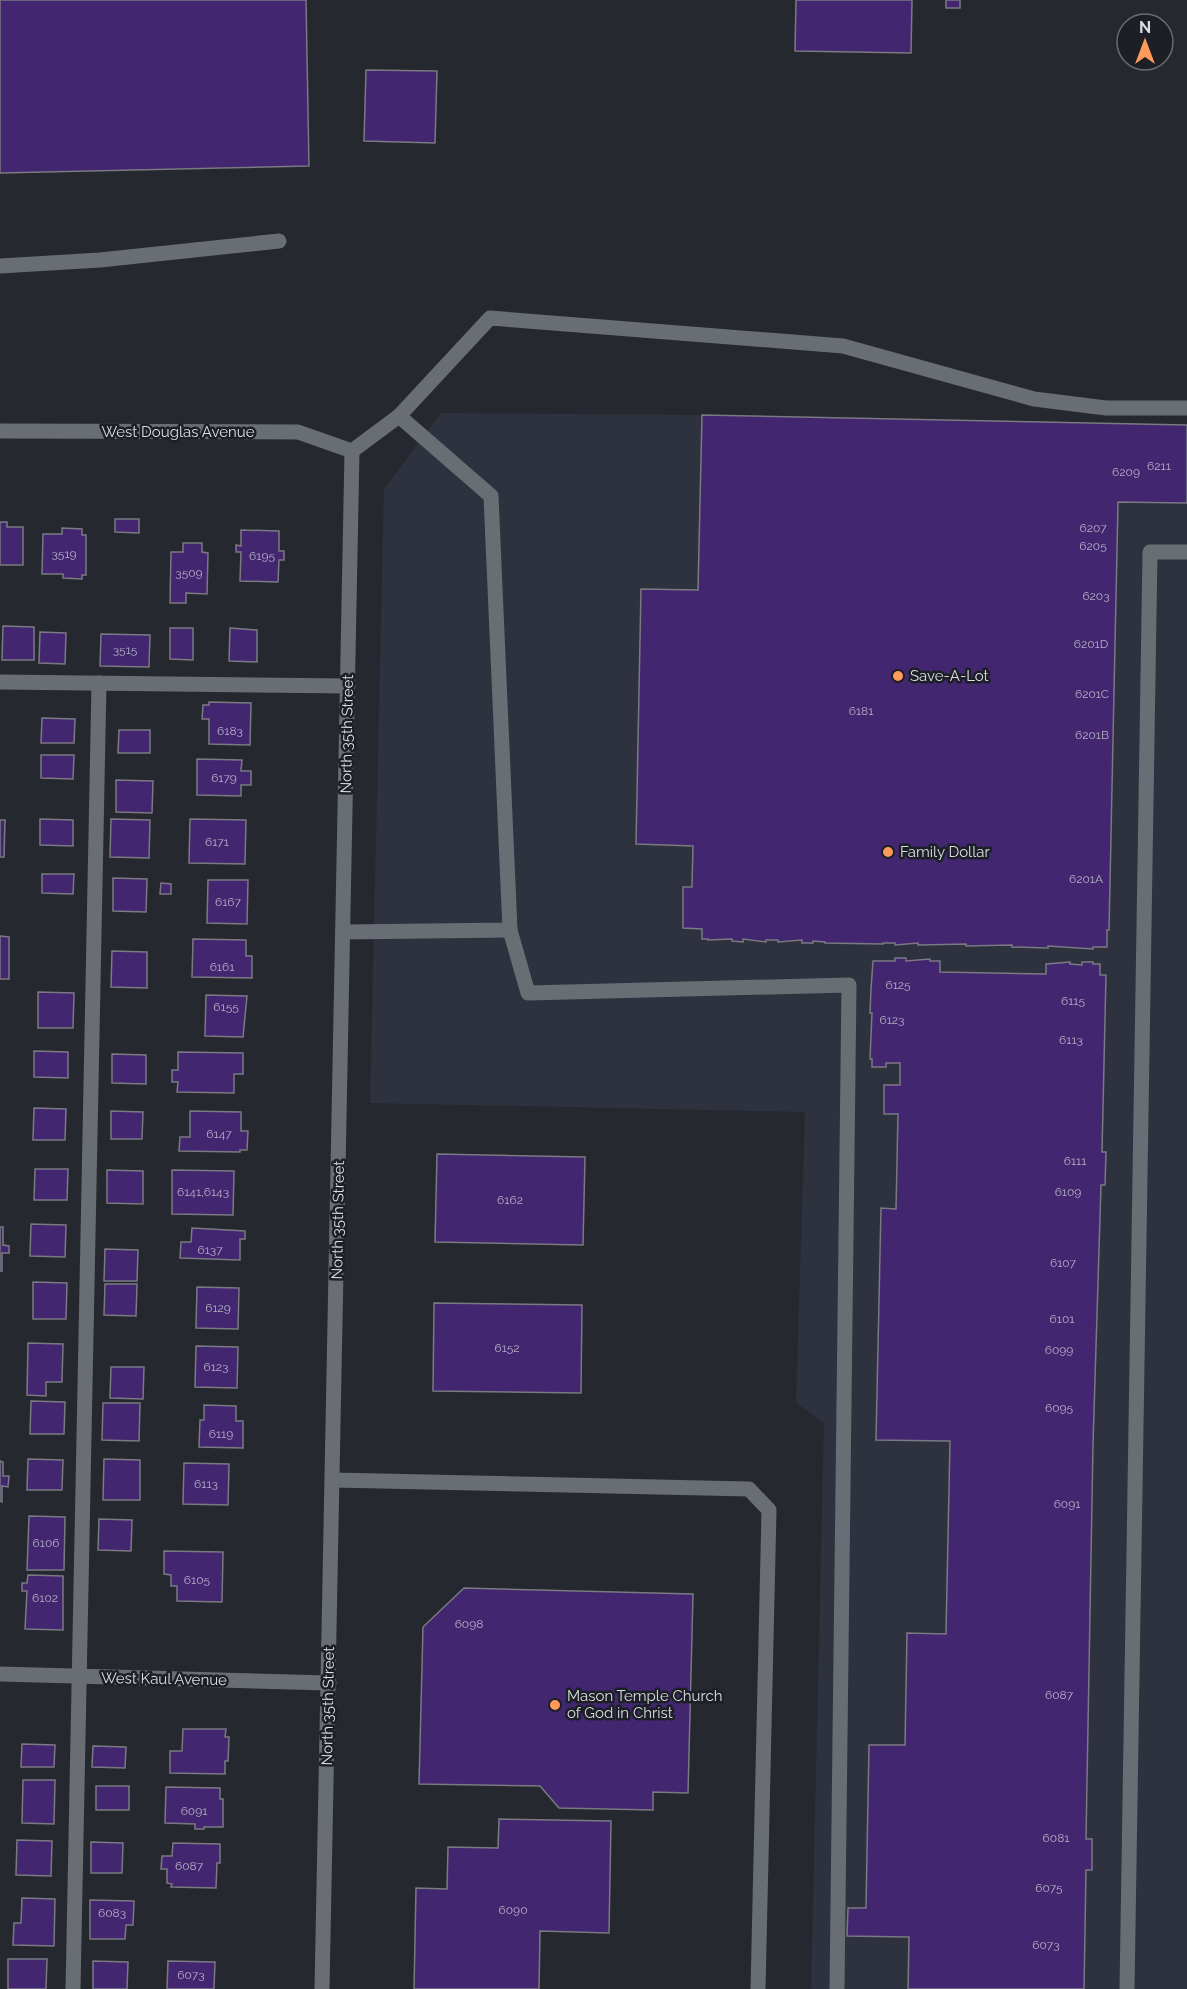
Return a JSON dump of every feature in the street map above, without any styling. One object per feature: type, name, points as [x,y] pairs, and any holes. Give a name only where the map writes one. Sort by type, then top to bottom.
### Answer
[{"type":"street","points":[[0,266],[100,261],[279,241]]},
{"type":"street","points":[[352,451],[399,416],[490,318],[843,346],[1034,399],[1106,408],[1187,408]]},
{"type":"street","points":[[399,416],[491,496],[510,930],[528,993],[849,985],[837,1989]]},
{"type":"street","name":"West Douglas Avenue","points":[[0,431],[298,432],[352,451]]},
{"type":"street","name":"North 35th Street","points":[[322,1989],[352,451]]},
{"type":"street","points":[[1127,1989],[1150,552],[1187,552]]},
{"type":"street","points":[[0,682],[348,686]]},
{"type":"street","points":[[73,1989],[99,683]]},
{"type":"street","points":[[343,932],[510,930]]},
{"type":"street","points":[[333,1480],[749,1489],[769,1509],[758,1989]]},
{"type":"street","name":"West Kaul Avenue","points":[[0,1674],[329,1683]]},
{"type":"shaded area","points":[[441,413],[702,415],[1187,425],[1187,1989],[811,1989],[824,1423],[796,1403],[805,1112],[370,1103],[384,489]]},
{"type":"building","points":[[0,0],[306,0],[309,166],[0,173]]},
{"type":"building","points":[[796,0],[912,0],[911,53],[795,51]]},
{"type":"building","points":[[946,0],[960,0],[960,8],[946,8]]},
{"type":"building","points":[[366,70],[437,71],[435,143],[364,141]]},
{"type":"building","points":[[702,415],[1187,425],[1187,503],[1118,502],[1107,947],[1093,947],[1093,949],[1048,946],[1048,948],[1012,947],[1012,945],[918,945],[918,943],[895,945],[895,943],[813,941],[813,943],[802,943],[802,940],[778,942],[778,940],[766,940],[766,942],[743,939],[743,942],[732,941],[732,939],[702,939],[702,929],[683,928],[683,887],[692,887],[693,846],[636,844],[641,589],[698,590]]},
{"type":"building","points":[[115,519],[139,519],[139,533],[115,532]]},
{"type":"building","points":[[0,522],[7,522],[7,527],[23,527],[23,565],[0,565]]},
{"type":"building","points":[[62,528],[82,529],[82,535],[86,535],[86,575],[82,575],[82,579],[63,578],[63,574],[42,574],[43,534],[62,534]]},
{"type":"building","points":[[241,530],[279,531],[279,551],[284,551],[284,560],[279,560],[278,582],[240,581],[241,552],[236,552],[236,545],[241,546]]},
{"type":"building","points":[[183,543],[202,543],[202,552],[208,553],[207,594],[186,593],[186,603],[170,603],[171,552],[183,552]]},
{"type":"building","points":[[3,626],[34,627],[34,660],[2,660]]},
{"type":"building","points":[[170,628],[193,628],[193,660],[170,659]]},
{"type":"building","points":[[230,628],[257,630],[257,662],[229,661]]},
{"type":"building","points":[[40,632],[66,633],[65,664],[39,663]]},
{"type":"building","points":[[101,634],[150,635],[149,667],[100,666]]},
{"type":"building","points":[[209,702],[251,703],[250,745],[209,744],[209,719],[202,719],[203,705],[209,705]]},
{"type":"building","points":[[42,718],[75,719],[74,743],[41,743]]},
{"type":"building","points":[[119,730],[150,730],[150,753],[118,753]]},
{"type":"building","points":[[41,755],[74,755],[73,779],[41,778]]},
{"type":"building","points":[[197,759],[242,760],[241,771],[251,771],[251,785],[241,785],[241,796],[197,795]]},
{"type":"building","points":[[116,780],[153,781],[152,813],[116,812]]},
{"type":"building","points":[[40,819],[73,820],[73,846],[40,845]]},
{"type":"building","points":[[111,819],[150,820],[149,858],[110,857]]},
{"type":"building","points":[[190,819],[246,820],[245,864],[189,863]]},
{"type":"building","points":[[0,820],[5,820],[4,857],[0,857]]},
{"type":"building","points":[[42,874],[74,874],[73,894],[42,893]]},
{"type":"building","points":[[113,878],[147,879],[146,912],[113,911]]},
{"type":"building","points":[[208,880],[248,880],[247,924],[207,923]]},
{"type":"building","points":[[161,883],[171,884],[171,894],[160,894]]},
{"type":"building","points":[[0,936],[9,937],[9,979],[0,979]]},
{"type":"building","points":[[193,939],[246,940],[246,956],[252,956],[252,978],[192,977]]},
{"type":"building","points":[[112,951],[147,952],[147,988],[111,987]]},
{"type":"building","points":[[895,958],[906,958],[906,961],[930,959],[930,961],[940,961],[940,972],[1046,974],[1046,964],[1070,962],[1070,964],[1082,965],[1082,962],[1093,962],[1093,964],[1100,964],[1100,975],[1106,975],[1102,1152],[1106,1152],[1105,1185],[1101,1185],[1093,1444],[1086,1839],[1092,1839],[1092,1870],[1086,1870],[1084,1989],[908,1989],[909,1937],[847,1936],[848,1908],[866,1908],[869,1745],[905,1745],[907,1633],[946,1634],[950,1441],[876,1440],[881,1208],[896,1209],[898,1114],[884,1114],[884,1085],[900,1085],[900,1063],[886,1063],[886,1067],[872,1067],[872,1059],[870,1059],[872,1013],[870,1013],[873,961],[895,961]]},
{"type":"building","points":[[38,992],[74,993],[73,1028],[38,1028]]},
{"type":"building","points":[[206,995],[247,996],[243,1037],[205,1036]]},
{"type":"building","points":[[34,1051],[68,1052],[68,1078],[34,1077]]},
{"type":"building","points":[[178,1052],[243,1053],[243,1074],[234,1074],[234,1093],[177,1092],[178,1082],[172,1082],[172,1070],[178,1070]]},
{"type":"building","points":[[112,1054],[146,1055],[146,1084],[112,1083]]},
{"type":"building","points":[[34,1108],[66,1109],[65,1140],[33,1140]]},
{"type":"building","points":[[111,1111],[143,1112],[142,1139],[111,1139]]},
{"type":"building","points":[[190,1111],[241,1112],[241,1131],[248,1131],[247,1150],[240,1150],[240,1152],[179,1151],[180,1137],[190,1137]]},
{"type":"building","points":[[437,1154],[585,1157],[583,1245],[435,1242]]},
{"type":"building","points":[[35,1169],[68,1169],[67,1200],[34,1200]]},
{"type":"building","points":[[107,1170],[143,1171],[143,1204],[107,1203]]},
{"type":"building","points":[[172,1170],[234,1171],[233,1215],[172,1214]]},
{"type":"building","points":[[31,1224],[66,1225],[65,1257],[30,1256]]},
{"type":"building","points":[[0,1227],[3,1227],[3,1245],[9,1246],[9,1253],[2,1253],[2,1271],[0,1271]]},
{"type":"building","points":[[192,1228],[245,1231],[245,1239],[240,1239],[240,1260],[180,1258],[181,1242],[191,1242]]},
{"type":"building","points":[[105,1249],[138,1250],[137,1281],[104,1281]]},
{"type":"building","points":[[33,1282],[67,1283],[66,1319],[33,1319]]},
{"type":"building","points":[[105,1284],[137,1284],[136,1316],[104,1315]]},
{"type":"building","points":[[197,1287],[239,1288],[238,1329],[196,1328]]},
{"type":"building","points":[[434,1303],[582,1305],[581,1393],[433,1391]]},
{"type":"building","points":[[28,1343],[63,1344],[62,1382],[46,1382],[46,1396],[27,1395]]},
{"type":"building","points":[[196,1346],[238,1347],[237,1388],[195,1387]]},
{"type":"building","points":[[111,1367],[144,1367],[143,1399],[110,1398]]},
{"type":"building","points":[[31,1401],[65,1402],[64,1434],[30,1434]]},
{"type":"building","points":[[103,1403],[140,1403],[139,1441],[102,1440]]},
{"type":"building","points":[[204,1405],[236,1406],[236,1421],[243,1421],[243,1448],[199,1447],[200,1420],[204,1420]]},
{"type":"building","points":[[28,1459],[63,1460],[62,1490],[27,1490]]},
{"type":"building","points":[[104,1459],[140,1460],[140,1500],[103,1500]]},
{"type":"building","points":[[0,1461],[3,1462],[3,1476],[9,1476],[8,1487],[2,1486],[2,1502],[0,1501]]},
{"type":"building","points":[[184,1463],[229,1464],[228,1505],[183,1504]]},
{"type":"building","points":[[29,1516],[65,1517],[64,1570],[27,1570]]},
{"type":"building","points":[[99,1519],[132,1520],[131,1551],[98,1550]]},
{"type":"building","points":[[164,1551],[223,1552],[222,1602],[177,1601],[177,1586],[171,1586],[171,1575],[164,1574]]},
{"type":"building","points":[[28,1575],[63,1576],[63,1630],[25,1629],[27,1591],[22,1591],[22,1583],[27,1583]]},
{"type":"building","name":"Mason Temple Church of God in Christ","points":[[464,1588],[693,1594],[688,1793],[653,1792],[653,1810],[559,1808],[540,1786],[419,1784],[423,1627]]},
{"type":"building","points":[[183,1729],[226,1729],[225,1737],[229,1737],[225,1774],[170,1773],[170,1751],[182,1751]]},
{"type":"building","points":[[22,1744],[55,1745],[54,1767],[21,1767]]},
{"type":"building","points":[[93,1746],[126,1747],[125,1768],[92,1767]]},
{"type":"building","points":[[23,1780],[55,1780],[54,1824],[22,1823]]},
{"type":"building","points":[[96,1786],[129,1786],[129,1810],[96,1810]]},
{"type":"building","points":[[166,1787],[220,1788],[220,1799],[223,1799],[223,1827],[195,1829],[195,1824],[165,1823]]},
{"type":"building","points":[[499,1819],[611,1821],[609,1933],[540,1931],[539,1989],[414,1989],[416,1888],[447,1889],[448,1847],[498,1848]]},
{"type":"building","points":[[17,1840],[52,1841],[51,1876],[16,1875]]},
{"type":"building","points":[[91,1842],[123,1843],[122,1873],[91,1873]]},
{"type":"building","points":[[173,1843],[220,1844],[216,1888],[171,1887],[172,1884],[167,1883],[167,1869],[161,1869],[162,1856],[172,1856]]},
{"type":"building","points":[[22,1898],[55,1899],[54,1946],[13,1945],[14,1923],[21,1923]]},
{"type":"building","points":[[90,1900],[134,1901],[133,1925],[126,1925],[125,1939],[90,1939]]},
{"type":"building","points":[[8,1959],[47,1959],[46,1989],[8,1989]]},
{"type":"building","points":[[93,1961],[128,1962],[127,1989],[93,1989]]},
{"type":"building","points":[[168,1961],[215,1962],[214,1989],[167,1989]]},
{"type":"place","name":"Save-A-Lot","points":[[898,676]]},
{"type":"place","name":"Family Dollar","points":[[888,852]]},
{"type":"place","name":"Mason Temple Church of God in Christ","points":[[555,1705]]}]
